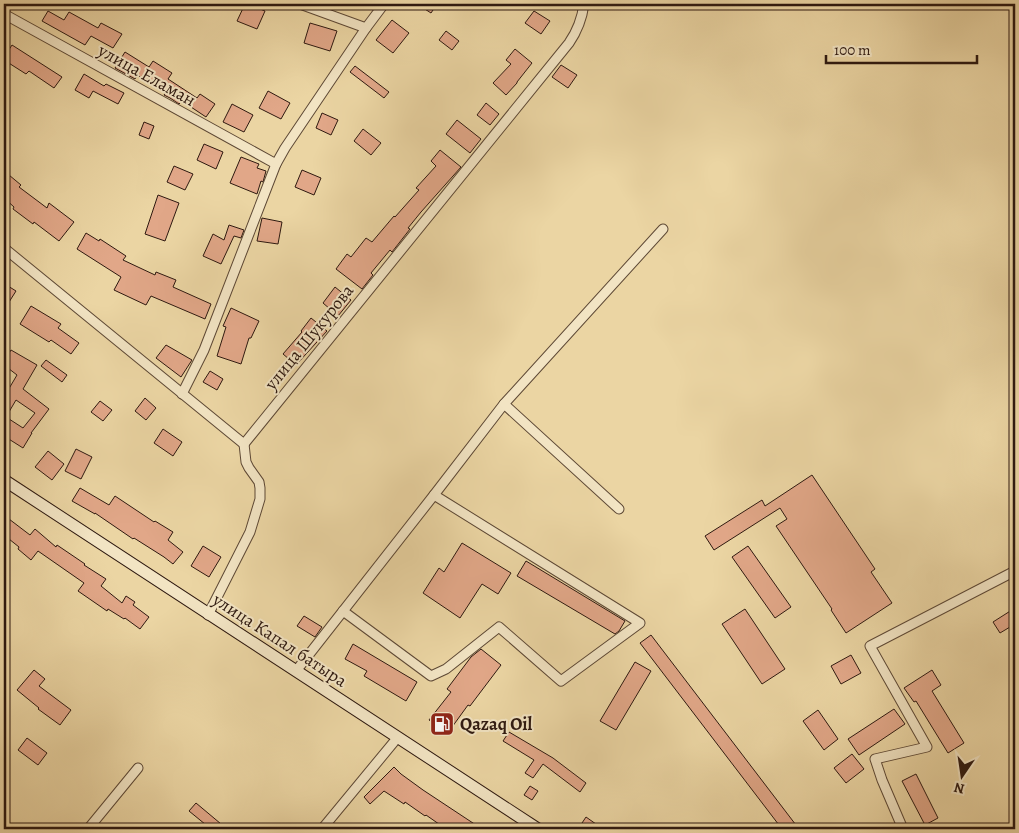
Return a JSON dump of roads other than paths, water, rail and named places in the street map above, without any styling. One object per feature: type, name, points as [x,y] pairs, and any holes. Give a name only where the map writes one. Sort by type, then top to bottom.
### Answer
[{"type":"main road","name":"улица Капал батыра","points":[[4,480],[538,829]]},
{"type":"street","points":[[300,4],[366,28]]},
{"type":"street","points":[[182,394],[204,350],[276,164],[384,4]]},
{"type":"street","name":"улица Шукурова","points":[[244,444],[569,43],[579,26],[584,4]]},
{"type":"street","name":"улица Еламан","points":[[4,14],[276,164]]},
{"type":"street","points":[[296,671],[504,404],[663,229]]},
{"type":"street","points":[[4,248],[244,444],[246,462],[259,482],[260,499],[250,532],[208,615]]},
{"type":"street","points":[[504,404],[619,508]]},
{"type":"street","points":[[343,612],[431,676],[446,669],[499,627],[561,682],[640,623],[434,496]]},
{"type":"street","points":[[903,829],[874,759],[927,746],[870,646],[1015,571]]},
{"type":"street","points":[[322,829],[398,737]]},
{"type":"street","points":[[88,829],[138,768]]},
{"type":"place","name":"Qazaq Oil","points":[[442,724]]}]
